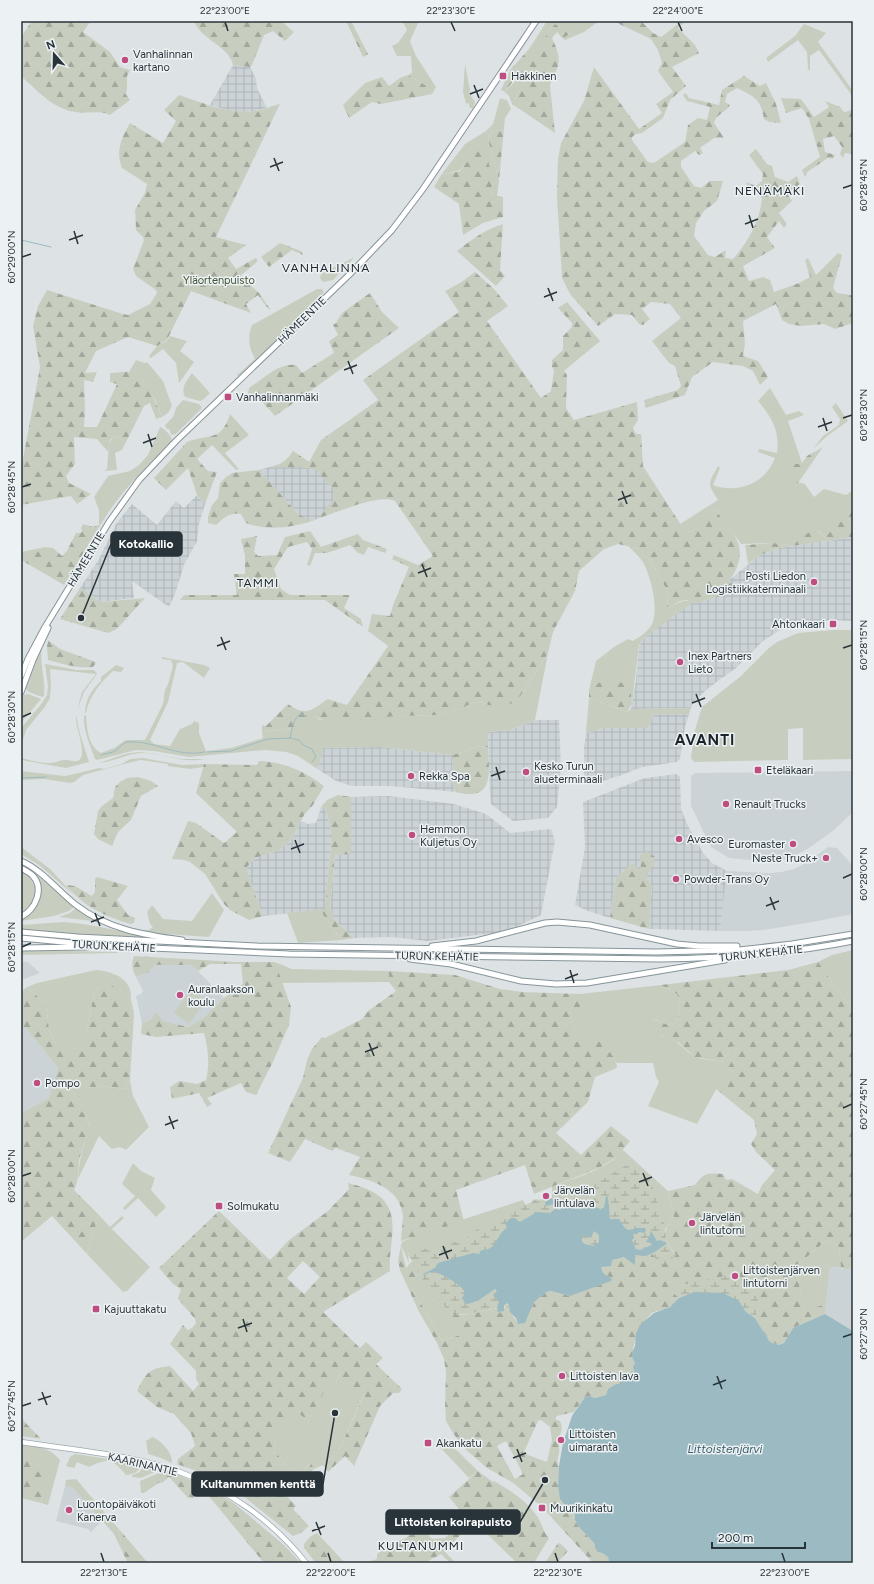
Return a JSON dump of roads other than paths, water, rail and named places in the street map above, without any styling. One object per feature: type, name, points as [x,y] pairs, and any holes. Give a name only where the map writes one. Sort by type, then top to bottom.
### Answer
[{"type":"highway","name":"HÄMEENTIE","points":[[21,676],[35,644],[109,522],[147,470],[381,243],[400,221],[536,21]]},
{"type":"highway","name":"HÄMEENTIE","points":[[21,692],[33,660],[57,608]]},
{"type":"highway","points":[[21,861],[31,866],[85,912],[112,925],[147,935],[207,944]]},
{"type":"highway","points":[[21,868],[32,875],[38,889],[38,896],[33,907],[21,917]]},
{"type":"highway","points":[[406,948],[476,941],[557,922],[590,925],[643,938],[690,946],[792,944]]},
{"type":"highway","name":"TURUN KEHÄTIE","points":[[21,932],[78,937],[264,947],[695,951],[739,950],[792,944],[853,934]]},
{"type":"highway","name":"TURUN KEHÄTIE","points":[[21,938],[105,946],[236,952],[373,955],[694,958],[776,952],[853,941]]},
{"type":"highway","points":[[21,948],[105,946]]},
{"type":"highway","points":[[373,955],[451,964],[521,981],[574,984],[610,980],[776,952]]},
{"type":"main road","name":"KAARINANTIE","points":[[21,1442],[147,1463],[178,1471],[205,1482],[236,1499],[268,1523],[294,1548],[306,1563]]},
{"type":"water","points":[[606,1196],[608,1197],[610,1219],[619,1219],[624,1227],[629,1230],[635,1228],[645,1228],[646,1231],[644,1233],[639,1232],[637,1234],[633,1234],[634,1238],[632,1240],[636,1249],[640,1250],[652,1245],[651,1243],[646,1242],[651,1231],[657,1241],[660,1240],[667,1243],[657,1251],[648,1255],[635,1255],[635,1265],[624,1257],[612,1260],[611,1266],[601,1267],[603,1273],[612,1279],[611,1281],[570,1296],[551,1291],[546,1292],[534,1302],[525,1323],[518,1324],[516,1318],[510,1312],[509,1305],[507,1303],[504,1305],[504,1311],[498,1312],[497,1308],[499,1301],[493,1295],[497,1291],[495,1289],[479,1300],[468,1304],[465,1303],[462,1298],[465,1293],[460,1286],[447,1277],[434,1272],[423,1274],[435,1268],[438,1263],[473,1253],[479,1254],[481,1250],[491,1248],[501,1233],[507,1228],[505,1223],[511,1218],[515,1218],[520,1222],[537,1212],[550,1213],[555,1209],[553,1204],[546,1206],[545,1202],[552,1198],[558,1210],[570,1206],[579,1209],[594,1207],[601,1210],[604,1208]],"holes":[[[594,1231],[599,1235],[599,1242],[593,1246],[582,1242],[584,1235],[591,1238]]]},
{"type":"water","name":"Littoistenjärvi","points":[[694,1292],[723,1293],[739,1301],[746,1312],[755,1318],[770,1342],[779,1345],[784,1343],[793,1328],[825,1314],[853,1331],[853,1563],[609,1563],[608,1557],[598,1552],[595,1548],[595,1544],[578,1526],[575,1520],[575,1511],[572,1507],[565,1506],[560,1499],[558,1486],[559,1466],[563,1443],[572,1416],[585,1397],[589,1396],[595,1398],[606,1395],[608,1389],[616,1384],[621,1384],[621,1379],[624,1377],[627,1376],[632,1380],[635,1377],[633,1367],[635,1363],[632,1353],[635,1346],[636,1333],[640,1325],[654,1313],[670,1307],[679,1298]]},
{"type":"waterway","points":[[21,240],[51,247]]},
{"type":"waterway","points":[[290,738],[293,725],[298,716],[300,714],[307,716]]},
{"type":"waterway","points":[[207,752],[231,751],[268,739],[291,738],[299,740],[303,745],[312,749],[316,757],[312,762]]},
{"type":"waterway","points":[[101,755],[115,751],[126,742],[138,742],[184,753],[204,752]]},
{"type":"waterway","points":[[21,778],[46,777]]},
{"type":"place","name":"Vanhalinnan kartano","points":[[125,60]]},
{"type":"place","name":"Hakkinen","points":[[503,76]]},
{"type":"place","name":"Vanhalinnanmäki","points":[[228,397]]},
{"type":"place","name":"Posti Liedon Logistiikkaterminaali","points":[[814,582]]},
{"type":"place","name":"Kotokallio","points":[[81,618]]},
{"type":"place","name":"Ahtonkaari","points":[[833,624]]},
{"type":"place","name":"Inex Partners Lieto","points":[[680,662]]},
{"type":"place","name":"Eteläkaari","points":[[758,770]]},
{"type":"place","name":"Kesko Turun alueterminaali","points":[[526,772]]},
{"type":"place","name":"Rekka Spa","points":[[411,776]]},
{"type":"place","name":"Renault Trucks","points":[[726,804]]},
{"type":"place","name":"Hemmon Kuljetus Oy","points":[[412,835]]},
{"type":"place","name":"Avesco","points":[[679,839]]},
{"type":"place","name":"Euromaster","points":[[793,844]]},
{"type":"place","name":"Neste Truck+","points":[[826,858]]},
{"type":"place","name":"Powder-Trans Oy","points":[[676,879]]},
{"type":"place","name":"Auranlaakson koulu","points":[[180,995]]},
{"type":"place","name":"Pompo","points":[[37,1083]]},
{"type":"place","name":"Järvelän lintulava","points":[[546,1196]]},
{"type":"place","name":"Solmukatu","points":[[219,1206]]},
{"type":"place","name":"Järvelän lintutorni","points":[[692,1223]]},
{"type":"place","name":"Littoistenjärven lintutorni","points":[[735,1276]]},
{"type":"place","name":"Kajuuttakatu","points":[[96,1309]]},
{"type":"place","name":"Littoisten lava","points":[[562,1376]]},
{"type":"place","name":"Kultanummen kenttä","points":[[335,1413]]},
{"type":"place","name":"Littoisten uimaranta","points":[[561,1440]]},
{"type":"place","name":"Akankatu","points":[[428,1443]]},
{"type":"place","name":"Littoisten koirapuisto","points":[[545,1480]]},
{"type":"place","name":"Muurikinkatu","points":[[542,1508]]},
{"type":"place","name":"Luontopäiväkoti Kanerva","points":[[69,1510]]},
{"type":"district","name":"NENÄMÄKI","points":[[770,191]]},
{"type":"district","name":"VANHALINNA","points":[[326,268]]},
{"type":"district","name":"TAMMI","points":[[258,583]]},
{"type":"district","name":"AVANTI","points":[[705,740]]},
{"type":"district","name":"KULTANUMMI","points":[[421,1546]]},
{"type":"park label","name":"Yläortenpuisto","points":[[219,280]]}]
